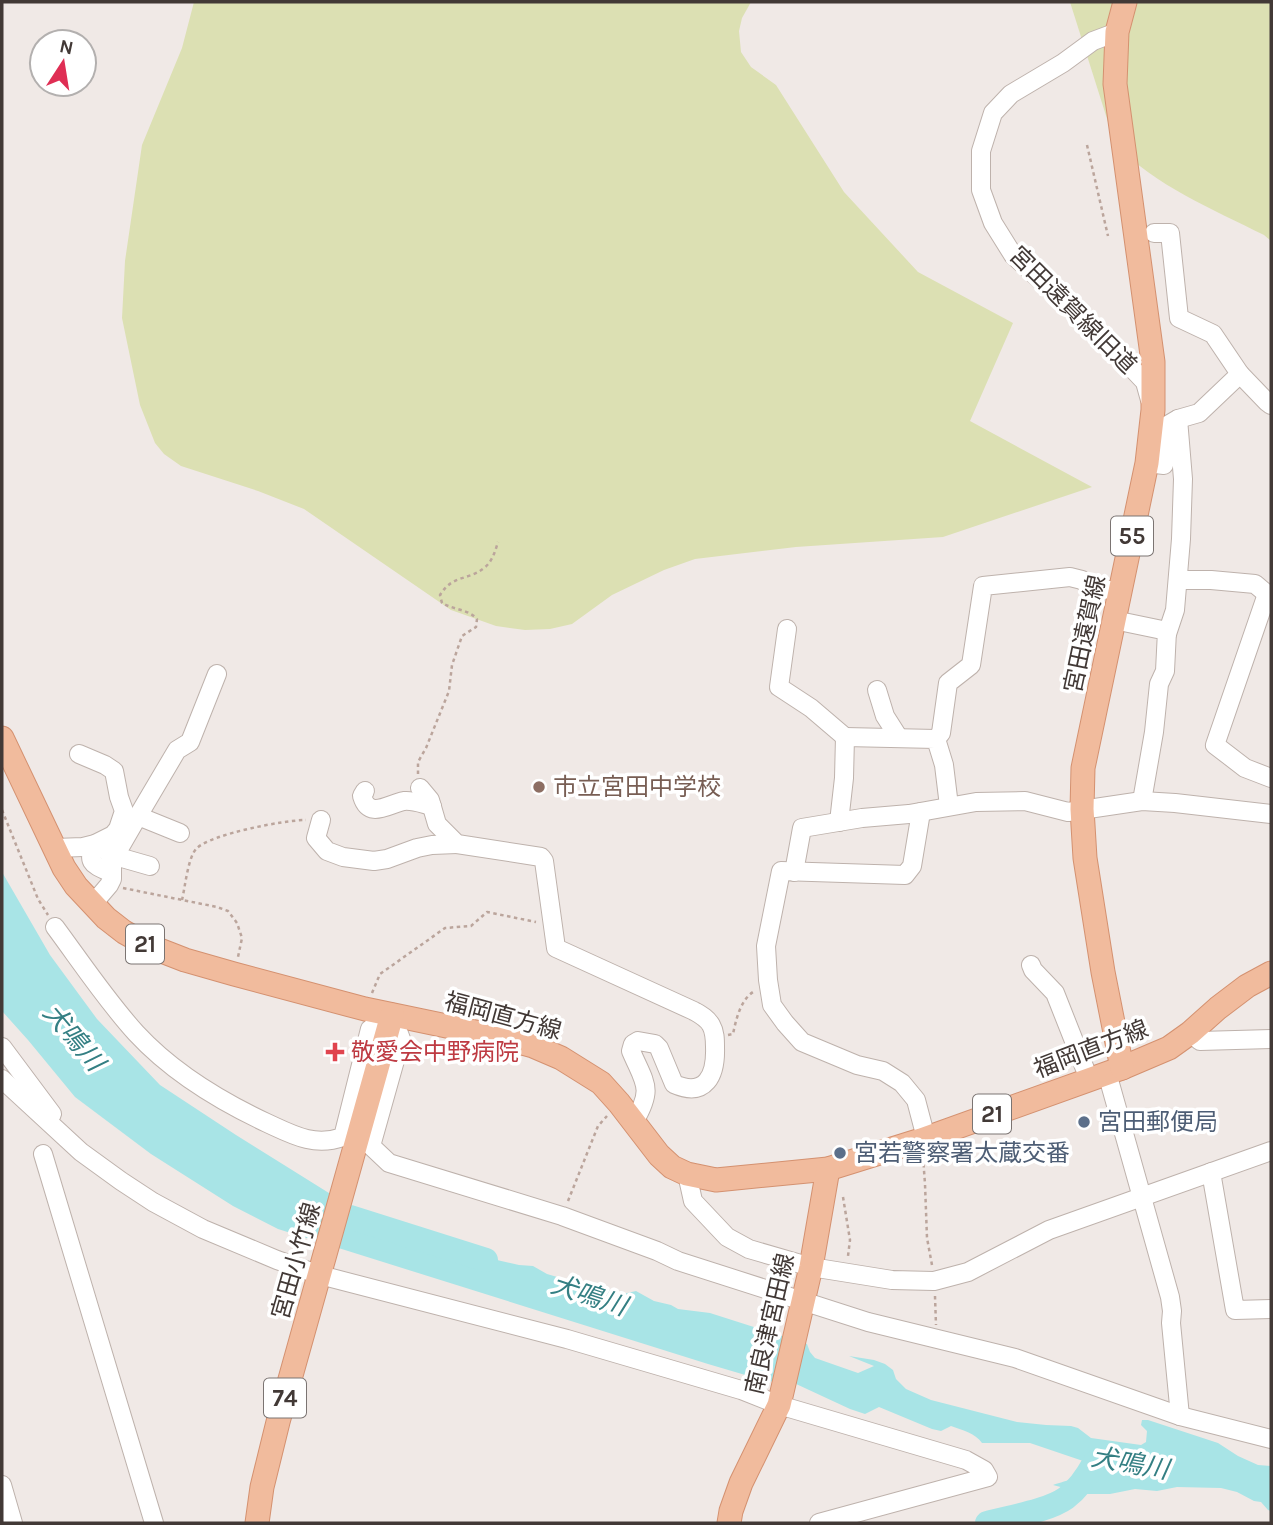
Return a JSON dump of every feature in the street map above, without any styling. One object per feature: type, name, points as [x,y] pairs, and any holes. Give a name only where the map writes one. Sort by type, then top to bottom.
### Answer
[{"type":"main road","name":"宮田遠賀線","points":[[1106,1073],[1103,972],[1086,858],[1082,809],[1083,768],[1147,463],[1153,410],[1151,349],[1115,84],[1117,32],[1125,2]]},
{"type":"main road","name":"福岡直方線","points":[[2,738],[64,868],[92,905],[124,932],[149,946],[185,960],[365,1009],[389,1025],[504,1038],[533,1046],[561,1058],[601,1083],[659,1155],[673,1167],[687,1174],[716,1180],[833,1168],[923,1139],[1106,1073],[1168,1048],[1247,986],[1271,973]]},
{"type":"main road","name":"宮田小竹線","points":[[257,1523],[268,1461],[389,1025]]},
{"type":"main road","name":"南良津宮田線","points":[[729,1523],[741,1483],[779,1405],[833,1168]]},
{"type":"street","name":"宮田遠賀線旧道","points":[[1117,32],[1093,41],[1063,63],[1011,94],[993,113],[981,150],[981,190],[993,223],[1013,255],[1094,328],[1145,382],[1153,410]]},
{"type":"street","points":[[1154,233],[1170,233],[1179,318],[1213,334],[1240,374],[1271,405]]},
{"type":"street","points":[[1147,463],[1164,465],[1166,426],[1199,412],[1240,374]]},
{"type":"street","points":[[1142,801],[1159,684],[1165,671],[1167,634],[1175,610],[1178,580],[1183,479],[1178,419]]},
{"type":"street","points":[[936,739],[941,733],[948,682],[971,665],[983,586],[1070,577],[1082,580],[1089,586],[1120,592]]},
{"type":"street","points":[[1178,580],[1255,584],[1269,595],[1215,745],[1245,768],[1271,778]]},
{"type":"street","points":[[1115,620],[1167,631],[1167,634]]},
{"type":"street","points":[[787,629],[779,687],[811,708],[845,737],[936,739]]},
{"type":"street","points":[[92,905],[112,872],[138,816],[177,750],[190,742],[217,674]]},
{"type":"street","points":[[877,690],[885,716],[899,738]]},
{"type":"street","points":[[839,822],[845,737]]},
{"type":"street","points":[[936,739],[944,765],[949,806]]},
{"type":"street","points":[[55,849],[94,846],[113,835],[124,811],[114,771],[79,754]]},
{"type":"street","points":[[420,788],[430,800],[437,824],[457,845]]},
{"type":"street","points":[[365,791],[362,796],[364,803],[377,810],[407,801],[432,806]]},
{"type":"street","points":[[794,872],[802,828],[975,802],[1025,802],[1068,812],[1142,801],[1271,814]]},
{"type":"street","points":[[921,812],[912,866],[905,875],[781,871],[766,946],[772,1005],[785,1023],[803,1042],[857,1065],[883,1071],[902,1083],[916,1100],[923,1139]]},
{"type":"street","points":[[138,816],[180,833]]},
{"type":"street","points":[[321,820],[316,838],[327,851],[343,857],[374,861],[432,845],[457,845],[541,857],[544,862],[556,948],[700,1014],[706,1018],[715,1033],[716,1056],[711,1078],[695,1089],[685,1089],[674,1084],[655,1044],[648,1041],[633,1044],[631,1051],[644,1076],[647,1090],[634,1122]]},
{"type":"street","points":[[94,846],[90,860],[94,865],[112,872],[150,866]]},
{"type":"street","points":[[55,927],[128,1023],[163,1058],[236,1109],[300,1139],[332,1141],[343,1137],[370,1029],[389,1025],[401,1039],[370,1146],[389,1163],[562,1216],[678,1261],[868,1322],[1015,1358],[1180,1416],[1271,1439]]},
{"type":"street","points":[[1031,965],[1033,971],[1055,993],[1106,1073],[1170,1297],[1180,1416]]},
{"type":"street","points":[[1190,1033],[1200,1041],[1271,1039]]},
{"type":"street","points":[[2,1047],[81,1152]]},
{"type":"street","points":[[2,1079],[81,1152],[121,1181],[203,1229],[277,1261],[320,1275],[567,1339],[741,1390],[779,1405],[966,1461],[984,1470],[988,1477],[818,1523]]},
{"type":"street","points":[[687,1174],[693,1202],[727,1237],[749,1249],[811,1267],[892,1280],[934,1281],[968,1272],[1049,1230],[1271,1151]]},
{"type":"street","points":[[43,1154],[154,1523]]},
{"type":"street","points":[[1211,1172],[1235,1310],[1271,1309]]},
{"type":"street","points":[[2,1485],[13,1523]]},
{"type":"path","points":[[1087,145],[1108,236]]},
{"type":"path","points":[[420,788],[418,762],[449,691],[452,665],[462,636],[476,627],[477,619],[471,613],[442,603],[440,595],[445,586],[458,578],[472,575],[486,567],[494,556],[498,542]]},
{"type":"path","points":[[2,810],[38,899],[55,927]]},
{"type":"path","points":[[182,900],[196,848],[209,841],[274,823],[321,820]]},
{"type":"path","points":[[112,872],[182,900],[228,911],[237,923],[242,938],[234,974]]},
{"type":"path","points":[[365,1009],[380,974],[446,929],[471,926],[487,912],[553,925]]},
{"type":"path","points":[[715,1038],[733,1034],[738,1014],[749,994],[768,984]]},
{"type":"path","points":[[562,1216],[597,1126],[619,1103]]},
{"type":"path","points":[[923,1139],[926,1238],[934,1281],[937,1339]]},
{"type":"path","points":[[833,1168],[850,1240],[846,1272]]},
{"type":"green space","points":[[194,2],[751,2],[742,18],[739,31],[741,52],[751,67],[776,85],[844,192],[918,272],[1013,323],[970,421],[1092,487],[943,537],[796,547],[695,559],[664,570],[612,595],[572,624],[550,629],[525,630],[496,626],[451,610],[304,509],[181,466],[164,454],[155,443],[140,405],[122,318],[125,261],[142,145],[182,48]]},
{"type":"green space","points":[[1070,2],[1271,2],[1271,241],[1166,184],[1115,144]]},
{"type":"water","points":[[2,872],[50,955],[97,1019],[160,1085],[401,1238],[533,1266],[547,1274],[623,1294],[636,1291],[654,1301],[678,1309],[710,1313],[807,1344],[815,1358],[858,1373],[874,1366],[849,1356],[874,1360],[893,1370],[896,1379],[906,1389],[931,1400],[1017,1422],[1071,1426],[1091,1438],[1141,1445],[1146,1442],[1147,1431],[1141,1425],[1142,1420],[1148,1420],[1218,1443],[1258,1465],[1271,1466],[1271,1511],[1261,1502],[1221,1488],[1177,1487],[1157,1491],[1135,1489],[1110,1494],[1087,1494],[1053,1485],[1080,1475],[1089,1463],[1030,1443],[982,1443],[972,1434],[951,1426],[941,1431],[932,1429],[879,1407],[865,1414],[794,1383],[766,1381],[708,1364],[278,1229],[233,1206],[151,1154],[75,1097],[2,1011]]},
{"type":"waterway","name":"犬鳴川","points":[[350,1217],[486,1260]]},
{"type":"waterway","points":[[987,1523],[1058,1503],[1078,1486],[1094,1463]]},
{"type":"place","name":"市立宮田中学校","points":[[539,787]]},
{"type":"place","name":"敬愛会中野病院","points":[[335,1052]]},
{"type":"place","name":"宮田郵便局","points":[[1084,1122]]},
{"type":"place","name":"宮若警察署太蔵交番","points":[[840,1153]]}]
